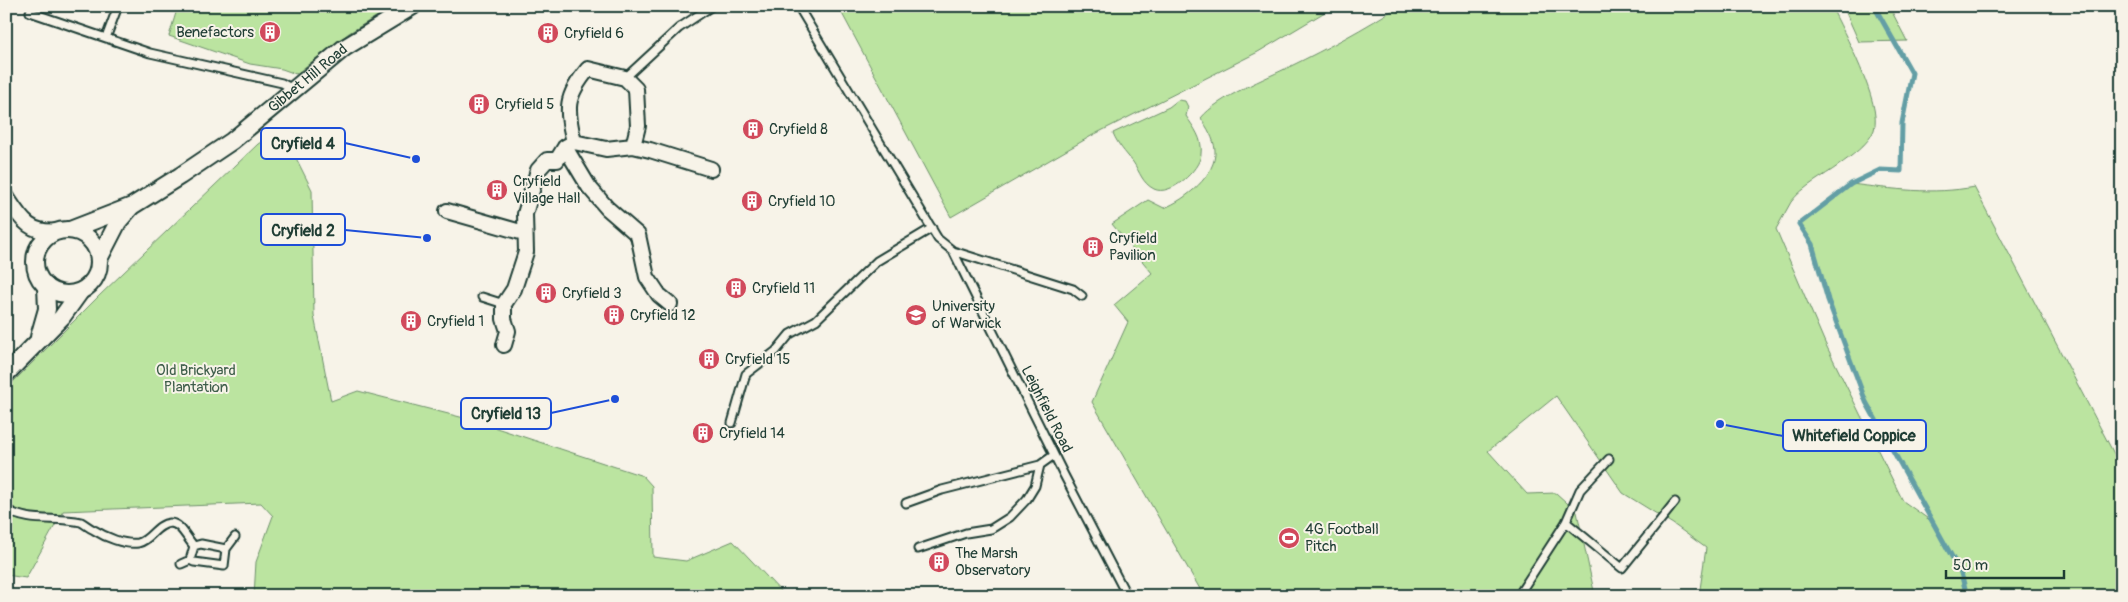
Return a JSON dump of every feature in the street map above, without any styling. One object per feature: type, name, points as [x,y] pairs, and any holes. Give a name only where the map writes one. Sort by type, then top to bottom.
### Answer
[{"type":"street","name":"Gibbet Hill Road","points":[[65,230],[132,206],[232,142],[344,48],[413,6]]},
{"type":"street","points":[[633,146],[638,126],[636,89],[624,78],[588,69],[576,83],[571,95],[568,114],[570,144],[589,186],[607,208],[638,235],[647,277],[659,295],[670,304]]},
{"type":"street","points":[[570,144],[606,149],[633,146],[711,169]]},
{"type":"street","points":[[504,345],[508,331],[504,319],[504,304],[514,288],[526,252],[525,214],[538,170],[546,160],[558,160],[570,144]]},
{"type":"street","points":[[6,196],[22,219],[30,226],[38,230],[80,232],[90,240],[100,257],[99,268],[94,277],[80,292],[62,318],[6,374]]},
{"type":"street","name":"Gibbet Hill Road","points":[[100,257],[118,222],[132,206]]},
{"type":"street","points":[[447,211],[524,233]]},
{"type":"street","points":[[38,342],[47,309],[46,286],[36,264],[38,249],[50,235],[65,230]]},
{"type":"street","points":[[46,286],[61,294],[80,292]]},
{"type":"lane","points":[[32,6],[30,12],[150,53],[282,82],[293,89]]},
{"type":"lane","points":[[106,38],[118,6]]},
{"type":"lane","points":[[624,78],[679,28],[712,6]]},
{"type":"lane","points":[[732,423],[746,374],[776,351],[790,334],[816,320],[878,261],[932,228],[798,6]]},
{"type":"lane","name":"Leighfield Road","points":[[932,228],[938,239],[953,251],[1054,455],[1127,596]]},
{"type":"lane","points":[[953,251],[1074,289],[1082,296]]},
{"type":"lane","points":[[482,297],[504,304]]},
{"type":"lane","points":[[906,503],[942,490],[1040,465],[1054,455]]},
{"type":"lane","points":[[1518,596],[1566,522],[1580,490],[1609,459]]},
{"type":"lane","points":[[918,549],[966,533],[991,528],[1010,517],[1027,499],[1035,486],[1040,465]]},
{"type":"lane","points":[[1566,522],[1622,568],[1675,502]]},
{"type":"lane","points":[[6,509],[16,516],[82,523],[95,531],[126,542],[138,543],[162,526],[170,523],[183,531],[194,546]]},
{"type":"lane","points":[[190,560],[224,566],[226,550],[235,537]]},
{"type":"lane","points":[[194,546],[201,544],[226,550]]},
{"type":"lane","points":[[181,564],[185,564],[190,560],[194,546]]},
{"type":"green space","points":[[178,6],[394,6],[349,33],[296,74],[282,69],[250,64],[169,36]]},
{"type":"green space","points":[[838,6],[1335,6],[1258,52],[1093,135],[951,217]]},
{"type":"green space","points":[[1399,6],[1831,6],[1868,86],[1873,103],[1874,130],[1859,150],[1807,186],[1796,196],[1776,229],[1825,343],[1903,501],[1931,521],[1866,402],[1828,300],[1812,244],[1799,224],[1851,184],[1928,191],[1974,187],[2122,469],[2122,596],[1699,596],[1706,548],[1673,524],[1623,493],[1556,396],[1488,451],[1527,494],[1556,493],[1577,512],[1595,596],[1204,596],[1092,402],[1128,322],[1114,305],[1152,273],[1112,224],[1148,200],[1164,208],[1172,204],[1190,193],[1205,177],[1211,168],[1215,150],[1212,137],[1201,118],[1209,110],[1231,95],[1332,45]]},
{"type":"green space","points":[[1843,6],[1889,6],[1907,41],[1859,42]]},
{"type":"green space","points":[[1178,100],[1185,101],[1188,107],[1186,116],[1195,129],[1201,143],[1201,154],[1190,174],[1176,186],[1161,190],[1154,189],[1144,180],[1133,162],[1119,145],[1113,133],[1169,107]]},
{"type":"green space","name":"Old Brickyard Plantation","points":[[275,133],[285,136],[312,190],[314,316],[331,401],[358,391],[472,420],[643,476],[652,486],[653,557],[686,561],[733,541],[785,596],[254,596],[256,562],[273,516],[261,503],[63,511],[26,578],[6,575],[6,389],[100,295],[258,144]]},
{"type":"waterway","points":[[1874,6],[1912,73],[1902,123],[1901,171],[1880,170],[1851,184],[1799,224],[1812,244],[1828,300],[1866,402],[1961,573],[1967,596]]},
{"type":"place","name":"Benefactors","points":[[270,32]]},
{"type":"place","name":"Cryfield 6","points":[[548,33]]},
{"type":"place","name":"Cryfield 5","points":[[479,104]]},
{"type":"place","name":"Cryfield 8","points":[[753,129]]},
{"type":"place","name":"Cryfield 4","points":[[416,159]]},
{"type":"place","name":"Cryfield Village Hall","points":[[497,190]]},
{"type":"place","name":"Cryfield 10","points":[[752,201]]},
{"type":"place","name":"Cryfield 2","points":[[427,238]]},
{"type":"place","name":"Cryfield Pavilion","points":[[1093,247]]},
{"type":"place","name":"Cryfield 11","points":[[736,288]]},
{"type":"place","name":"Cryfield 3","points":[[546,293]]},
{"type":"place","name":"Cryfield 12","points":[[614,315]]},
{"type":"place","name":"University of Warwick","points":[[916,315]]},
{"type":"place","name":"Cryfield 1","points":[[411,321]]},
{"type":"place","name":"Cryfield 15","points":[[709,359]]},
{"type":"place","name":"Cryfield 13","points":[[615,399]]},
{"type":"place","name":"Whitefield Coppice","points":[[1720,424]]},
{"type":"place","name":"Cryfield 14","points":[[703,433]]},
{"type":"place","name":"4G Football Pitch","points":[[1289,538]]},
{"type":"place","name":"The Marsh Observatory","points":[[939,562]]}]
